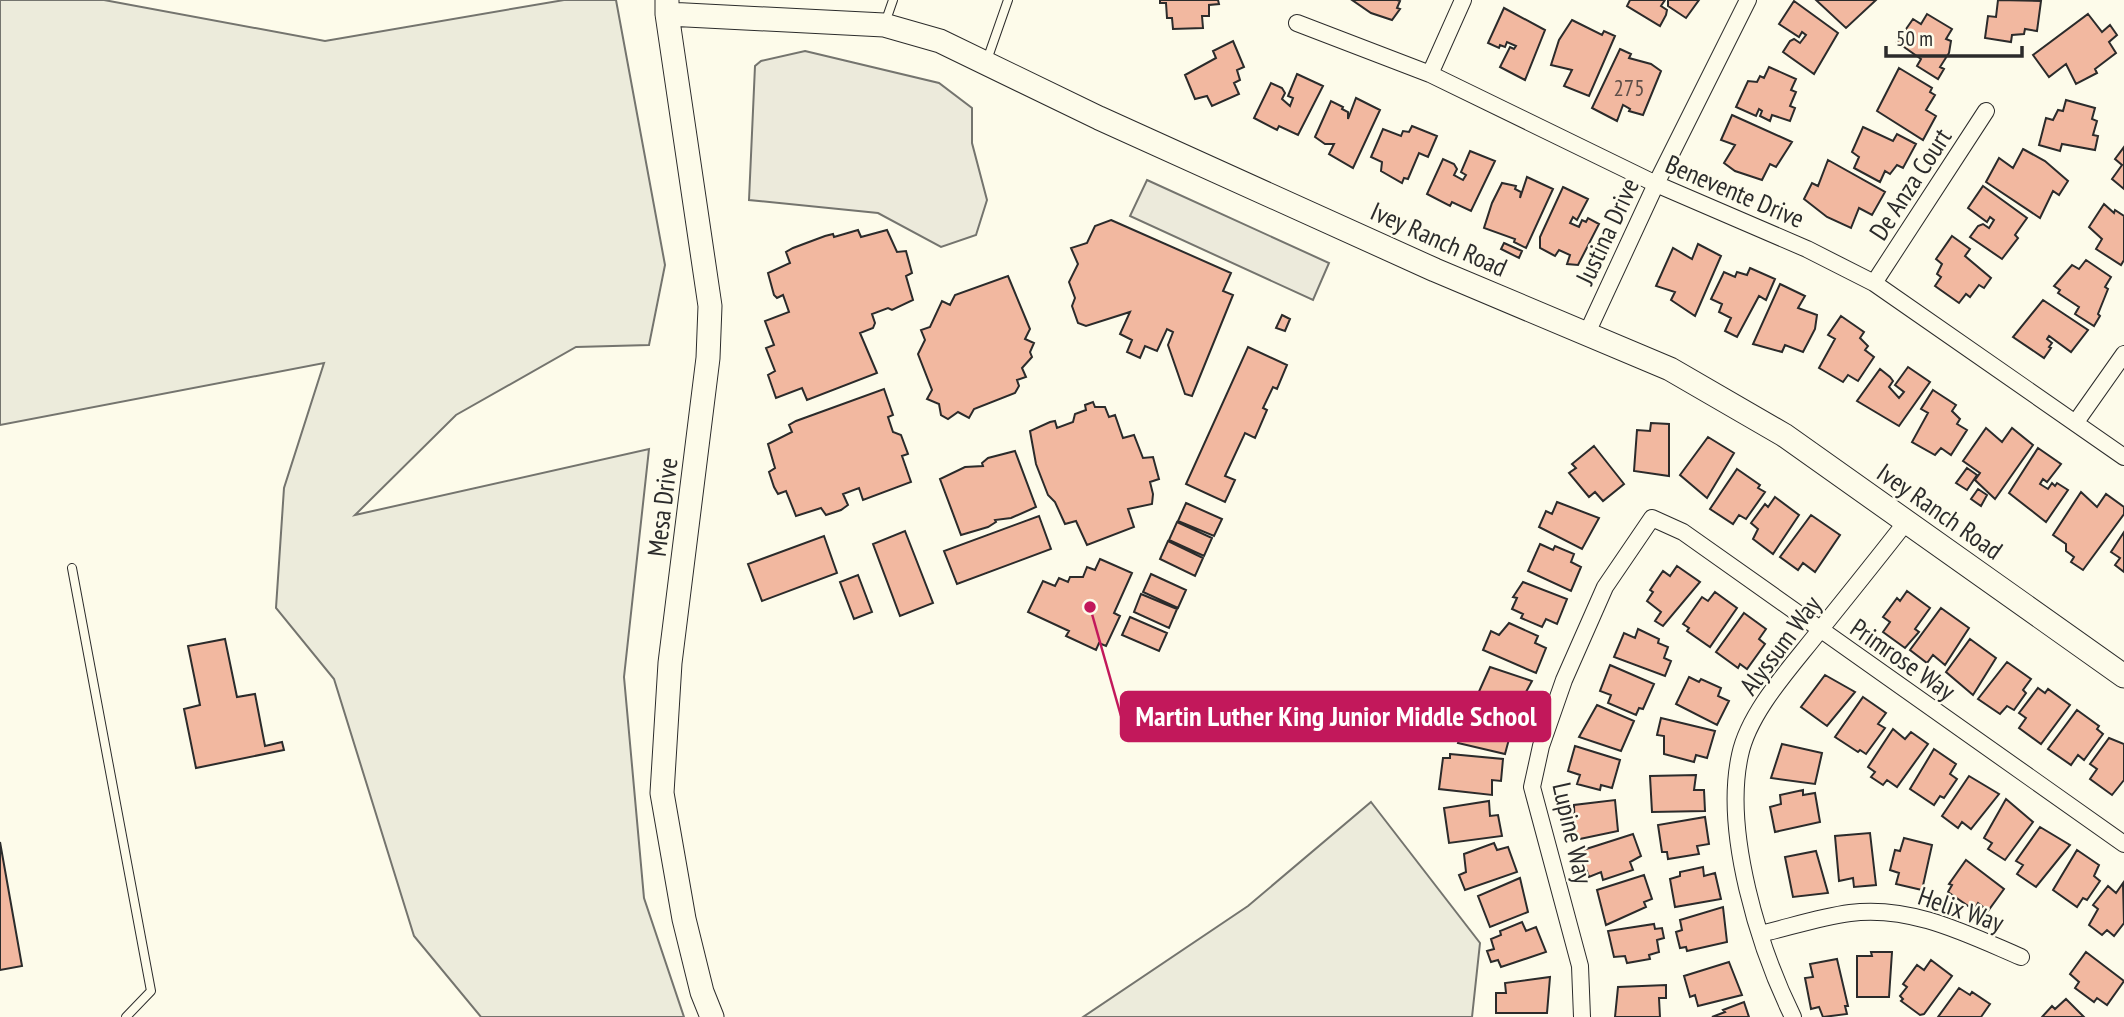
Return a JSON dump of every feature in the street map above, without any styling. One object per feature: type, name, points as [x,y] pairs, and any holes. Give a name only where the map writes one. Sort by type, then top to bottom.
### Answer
[{"type":"street","points":[[1430,74],[1464,0]]},
{"type":"street","name":"Justina Drive","points":[[1587,334],[1656,184],[1748,0]]},
{"type":"street","name":"Ivey Ranch Road","points":[[667,7],[884,25],[940,41],[1435,270],[1670,369],[1784,435],[2124,676]]},
{"type":"street","name":"Mesa Drive","points":[[667,7],[710,306],[708,358],[670,663],[662,793],[684,919],[702,992],[712,1017]]},
{"type":"street","name":"Benevente Drive","points":[[1297,23],[1430,74],[1656,184],[1807,249],[1874,283],[2124,457]]},
{"type":"street","name":"De Anza Court","points":[[1874,283],[1986,111]]},
{"type":"street","points":[[2076,422],[2124,354]]},
{"type":"street","name":"Primrose Way","points":[[1653,518],[1683,532],[2124,844]]},
{"type":"street","name":"Lupine Way","points":[[1582,1017],[1580,966],[1532,787],[1541,746],[1564,680],[1605,587],[1653,518]]},
{"type":"street","name":"Alyssum Way","points":[[1793,1017],[1774,980],[1760,934],[1735,818],[1740,753],[1768,694],[1906,522]]},
{"type":"street","name":"Helix Way","points":[[1760,934],[1851,912],[1895,914],[1935,921],[2021,957]]},
{"type":"lane","points":[[884,25],[893,0]]},
{"type":"lane","points":[[986,63],[1008,0]]},
{"type":"lane","points":[[72,568],[151,991],[127,1017]]},
{"type":"shaded area","points":[[0,0],[104,0],[325,41],[564,0],[616,0],[665,265],[649,345],[576,347],[456,415],[355,515],[649,449],[624,677],[644,898],[684,1017],[481,1017],[414,936],[334,679],[276,608],[284,488],[324,363],[0,425]]},
{"type":"shaded area","points":[[805,51],[939,83],[972,108],[972,143],[987,200],[976,235],[941,247],[878,213],[749,200],[755,66],[761,61]]},
{"type":"shaded area","points":[[1147,180],[1329,263],[1313,300],[1130,216]]},
{"type":"shaded area","points":[[1371,802],[1480,943],[1472,1017],[1083,1017],[1248,906]]},
{"type":"building","points":[[1160,0],[1218,0],[1219,4],[1209,5],[1209,16],[1202,16],[1203,28],[1173,29],[1172,18],[1167,18],[1166,3],[1160,3]]},
{"type":"building","points":[[1352,0],[1397,0],[1400,1],[1397,8],[1400,9],[1392,20],[1371,13]]},
{"type":"building","points":[[1630,0],[1665,0],[1661,6],[1667,10],[1660,26],[1627,6]]},
{"type":"building","points":[[1668,0],[1699,0],[1686,18],[1668,6]]},
{"type":"building","points":[[1816,0],[1876,0],[1846,28]]},
{"type":"building","points":[[1998,0],[2041,1],[2037,31],[2025,29],[2024,34],[2012,35],[2011,42],[1985,38],[1988,16],[1996,17]]},
{"type":"building","points":[[1794,1],[1838,33],[1814,74],[1783,52],[1790,41],[1794,39],[1800,43],[1806,35],[1802,32],[1799,37],[1779,24]]},
{"type":"building","points":[[1504,8],[1545,30],[1525,80],[1500,67],[1510,47],[1514,49],[1516,46],[1507,42],[1505,47],[1500,45],[1499,48],[1488,43]]},
{"type":"building","points":[[1927,14],[1952,29],[1946,39],[1951,41],[1949,53],[1940,67],[1944,69],[1938,79],[1917,66],[1921,59],[1897,42],[1913,19],[1921,24]]},
{"type":"building","points":[[2088,14],[2102,32],[2110,25],[2117,35],[2109,42],[2116,53],[2095,69],[2097,73],[2076,84],[2066,64],[2049,77],[2033,55]]},
{"type":"building","points":[[1572,20],[1602,35],[1604,31],[1615,36],[1589,96],[1564,86],[1572,70],[1551,65],[1559,40]]},
{"type":"building","points":[[1233,41],[1244,67],[1237,70],[1240,80],[1234,83],[1239,94],[1212,106],[1207,96],[1195,99],[1185,75],[1216,58],[1213,51]]},
{"type":"building","points":[[1620,49],[1631,54],[1629,58],[1651,64],[1661,71],[1643,115],[1629,111],[1630,109],[1623,105],[1617,121],[1592,108]]},
{"type":"building","points":[[1769,67],[1796,79],[1791,90],[1796,92],[1790,106],[1795,108],[1790,121],[1772,115],[1770,121],[1760,116],[1762,111],[1759,109],[1756,116],[1736,107],[1748,81],[1757,82],[1760,76],[1764,78]]},
{"type":"building","points":[[1899,68],[1932,88],[1930,92],[1935,95],[1926,110],[1936,116],[1923,140],[1877,111]]},
{"type":"building","points":[[1297,74],[1323,86],[1298,135],[1279,126],[1277,130],[1254,118],[1271,83],[1282,88],[1285,93],[1282,99],[1290,106],[1293,98],[1288,96]]},
{"type":"building","points":[[1356,98],[1380,110],[1353,168],[1329,154],[1334,144],[1325,144],[1315,137],[1331,101],[1348,112],[1348,119]]},
{"type":"building","points":[[2066,100],[2095,108],[2092,119],[2097,121],[2093,135],[2098,136],[2095,150],[2062,144],[2060,151],[2039,145],[2046,118],[2053,120],[2058,110],[2063,111]]},
{"type":"building","points":[[1732,115],[1792,142],[1776,167],[1770,164],[1762,180],[1735,171],[1724,163],[1735,145],[1721,140]]},
{"type":"building","points":[[1412,126],[1437,136],[1428,157],[1419,153],[1408,179],[1404,178],[1402,183],[1381,171],[1382,162],[1371,157],[1383,129],[1401,136],[1403,131],[1409,132]]},
{"type":"building","points":[[1863,127],[1893,141],[1897,134],[1916,144],[1903,168],[1897,165],[1890,174],[1885,171],[1880,182],[1854,168],[1859,157],[1852,152]]},
{"type":"building","points":[[2124,147],[2124,189],[2112,179],[2122,165],[2115,159]]},
{"type":"building","points":[[2023,149],[2045,161],[2068,181],[2059,195],[2053,191],[2040,218],[1986,182],[1999,158],[2013,168]]},
{"type":"building","points":[[1470,151],[1495,161],[1471,211],[1452,202],[1450,206],[1427,194],[1443,159],[1454,164],[1457,169],[1454,175],[1463,180],[1466,175],[1461,172]]},
{"type":"building","points":[[1828,160],[1885,192],[1872,215],[1859,208],[1851,228],[1827,217],[1804,199],[1812,183],[1818,186]]},
{"type":"building","points":[[1527,177],[1553,189],[1526,248],[1514,242],[1515,239],[1484,228],[1502,183],[1516,186],[1515,189],[1521,192],[1520,198]]},
{"type":"building","points":[[1983,186],[2027,218],[2015,235],[2018,238],[2002,259],[1970,237],[1978,226],[1983,224],[1989,228],[1994,220],[1990,217],[1987,222],[1968,208]]},
{"type":"building","points":[[1563,187],[1588,199],[1577,220],[1573,217],[1570,223],[1579,227],[1582,220],[1586,222],[1588,218],[1599,224],[1578,265],[1567,264],[1570,255],[1559,250],[1555,256],[1540,248],[1540,237]]},
{"type":"building","points":[[2104,204],[2114,213],[2115,210],[2124,216],[2124,260],[2121,265],[2096,249],[2102,239],[2089,227]]},
{"type":"building","points":[[1111,220],[1231,273],[1223,291],[1233,295],[1192,396],[1185,394],[1168,345],[1173,332],[1167,329],[1157,351],[1145,346],[1140,358],[1127,352],[1132,340],[1120,334],[1130,312],[1086,326],[1078,323],[1072,306],[1075,298],[1069,282],[1078,264],[1071,248],[1087,243],[1095,226]]},
{"type":"building","points":[[858,230],[861,237],[887,230],[897,252],[906,251],[912,273],[906,276],[913,300],[892,310],[888,308],[872,314],[875,323],[873,328],[860,333],[877,373],[807,400],[802,388],[776,398],[768,375],[775,371],[766,348],[774,345],[765,321],[789,312],[783,295],[777,298],[774,295],[768,273],[790,263],[786,252],[793,248],[825,236],[833,234],[834,237]]},
{"type":"building","points":[[1952,236],[1970,249],[1965,256],[1991,278],[1984,288],[1979,285],[1970,297],[1966,294],[1959,303],[1935,286],[1941,277],[1937,274],[1942,264],[1936,259]]},
{"type":"building","points":[[1504,243],[1522,251],[1519,258],[1501,249]]},
{"type":"building","points":[[1698,244],[1721,256],[1695,316],[1671,300],[1675,292],[1656,286],[1673,248],[1692,259]]},
{"type":"building","points":[[2086,260],[2111,277],[2105,287],[2108,289],[2098,314],[2100,316],[2094,326],[2075,314],[2079,307],[2058,293],[2060,290],[2054,286],[2072,265],[2079,269]]},
{"type":"building","points":[[1750,268],[1775,279],[1766,300],[1759,296],[1737,337],[1725,331],[1731,318],[1719,312],[1722,304],[1711,299],[1724,272],[1735,277],[1737,272],[1747,275]]},
{"type":"building","points":[[1008,276],[1030,329],[1025,339],[1034,343],[1030,352],[1032,357],[1022,368],[1026,377],[1017,380],[1019,386],[1015,393],[974,409],[969,418],[958,412],[948,419],[941,415],[939,404],[927,399],[932,390],[918,354],[925,340],[921,330],[930,327],[942,301],[950,305],[955,295]]},
{"type":"building","points":[[1780,284],[1805,296],[1798,308],[1817,315],[1815,329],[1803,352],[1785,345],[1782,352],[1753,344]]},
{"type":"building","points":[[2043,300],[2088,330],[2071,352],[2049,336],[2047,339],[2052,343],[2049,347],[2051,348],[2044,358],[2013,337]]},
{"type":"building","points":[[1282,315],[1290,319],[1285,331],[1276,328]]},
{"type":"building","points":[[1841,316],[1864,332],[1860,338],[1868,346],[1865,350],[1874,357],[1858,381],[1848,375],[1843,382],[1819,368],[1835,339],[1828,335]]},
{"type":"building","points":[[1248,347],[1287,365],[1277,389],[1273,387],[1263,408],[1267,410],[1255,438],[1245,433],[1225,476],[1235,480],[1225,502],[1186,484]]},
{"type":"building","points":[[1908,367],[1930,382],[1899,426],[1857,401],[1880,369],[1893,381],[1889,387],[1899,398],[1904,392],[1895,385]]},
{"type":"building","points":[[884,389],[893,415],[888,417],[893,432],[901,435],[908,454],[902,456],[911,482],[863,500],[859,488],[843,494],[848,505],[841,510],[826,515],[821,508],[796,516],[786,491],[778,494],[774,487],[769,472],[775,468],[768,444],[792,432],[789,425],[796,421]]},
{"type":"building","points":[[1933,390],[1956,405],[1952,411],[1960,419],[1957,424],[1967,430],[1951,455],[1941,448],[1935,455],[1912,442],[1928,413],[1921,409]]},
{"type":"building","points":[[1093,402],[1095,407],[1105,407],[1109,417],[1115,415],[1123,438],[1134,435],[1143,458],[1153,457],[1159,479],[1150,482],[1152,504],[1128,509],[1134,527],[1087,545],[1076,521],[1065,524],[1055,502],[1048,495],[1036,464],[1030,431],[1050,422],[1055,421],[1057,428],[1073,422],[1075,414],[1086,410],[1085,405]]},
{"type":"building","points":[[1651,423],[1669,424],[1669,476],[1634,471],[1637,430],[1650,431]]},
{"type":"building","points":[[1986,428],[2002,442],[2012,428],[2033,445],[1995,499],[1975,480],[1980,473],[1963,461]]},
{"type":"building","points":[[1708,437],[1734,453],[1707,498],[1680,475]]},
{"type":"building","points":[[1594,446],[1624,484],[1603,501],[1595,492],[1589,497],[1569,473],[1576,468],[1572,464]]},
{"type":"building","points":[[2038,448],[2061,464],[2047,482],[2043,479],[2040,484],[2048,489],[2052,483],[2055,486],[2057,483],[2068,490],[2046,522],[2009,493]]},
{"type":"building","points":[[1015,451],[1036,507],[1011,518],[995,520],[996,522],[988,527],[961,535],[940,479],[965,467],[983,466],[982,463],[988,458]]},
{"type":"building","points":[[1967,468],[1977,475],[1967,490],[1956,483]]},
{"type":"building","points":[[1737,469],[1760,485],[1758,488],[1765,492],[1746,519],[1739,515],[1733,524],[1710,509]]},
{"type":"building","points":[[1978,489],[1987,495],[1981,506],[1971,499]]},
{"type":"building","points":[[2081,492],[2097,507],[2106,494],[2124,507],[2124,514],[2083,570],[2071,562],[2074,557],[2066,551],[2066,544],[2053,535]]},
{"type":"building","points":[[1775,497],[1799,515],[1773,554],[1753,539],[1758,529],[1751,523],[1765,504],[1768,507]]},
{"type":"building","points":[[1557,502],[1599,518],[1582,549],[1539,527],[1546,511],[1552,514]]},
{"type":"building","points":[[1186,503],[1222,519],[1214,536],[1178,521]]},
{"type":"building","points":[[1811,515],[1840,535],[1815,572],[1803,563],[1798,570],[1780,557]]},
{"type":"building","points":[[1039,516],[1051,549],[957,584],[944,551]]},
{"type":"building","points":[[1177,522],[1212,538],[1204,556],[1169,540]]},
{"type":"building","points":[[905,531],[933,603],[900,616],[873,544]]},
{"type":"building","points":[[2124,532],[2124,572],[2115,565],[2120,558],[2111,552]]},
{"type":"building","points":[[824,536],[837,573],[762,601],[748,564]]},
{"type":"building","points":[[1168,541],[1203,558],[1195,576],[1160,559]]},
{"type":"building","points":[[1540,544],[1553,550],[1555,546],[1574,554],[1571,562],[1581,567],[1571,591],[1528,571]]},
{"type":"building","points":[[1100,559],[1132,573],[1114,613],[1120,616],[1106,646],[1099,643],[1096,650],[1066,636],[1069,631],[1028,612],[1043,581],[1055,586],[1059,578],[1068,582],[1070,577],[1083,577],[1087,567],[1095,570]]},
{"type":"building","points":[[1677,566],[1700,582],[1663,626],[1655,621],[1661,612],[1647,601],[1653,592],[1650,590],[1663,571],[1670,576]]},
{"type":"building","points":[[1151,574],[1186,590],[1178,608],[1143,592]]},
{"type":"building","points":[[858,575],[872,612],[854,619],[840,582]]},
{"type":"building","points":[[1523,582],[1567,599],[1557,624],[1546,619],[1542,627],[1521,618],[1523,614],[1512,609],[1517,598],[1513,597]]},
{"type":"building","points":[[1907,591],[1930,608],[1915,629],[1919,632],[1905,648],[1883,632],[1890,622],[1883,617],[1897,598],[1900,601]]},
{"type":"building","points":[[1715,592],[1737,608],[1710,647],[1687,631],[1689,628],[1683,624],[1702,597],[1708,601]]},
{"type":"building","points":[[1141,594],[1177,609],[1169,628],[1134,612]]},
{"type":"building","points":[[1941,608],[1969,628],[1945,665],[1933,655],[1927,663],[1910,650]]},
{"type":"building","points":[[1744,613],[1766,629],[1759,639],[1765,644],[1747,669],[1740,664],[1738,668],[1716,652]]},
{"type":"building","points":[[1130,617],[1167,633],[1159,651],[1122,635]]},
{"type":"building","points":[[1509,623],[1538,636],[1535,643],[1546,648],[1536,673],[1483,650],[1491,631],[1499,635]]},
{"type":"building","points":[[1638,629],[1659,639],[1658,643],[1668,647],[1664,658],[1671,661],[1665,676],[1614,657],[1624,633],[1635,638]]},
{"type":"building","points":[[225,639],[237,697],[255,694],[265,746],[282,742],[284,750],[196,768],[184,709],[200,705],[188,646]]},
{"type":"building","points":[[1970,639],[1996,658],[1973,695],[1946,672]]},
{"type":"building","points":[[2007,662],[2031,679],[2023,690],[2026,693],[2014,710],[2007,706],[2000,714],[1978,699]]},
{"type":"building","points":[[1610,665],[1654,684],[1643,709],[1639,708],[1636,715],[1608,703],[1611,695],[1600,691]]},
{"type":"building","points":[[1490,667],[1532,681],[1515,712],[1477,696]]},
{"type":"building","points":[[1825,675],[1855,692],[1827,726],[1801,707]]},
{"type":"building","points":[[1689,677],[1721,688],[1718,696],[1729,701],[1717,725],[1676,704]]},
{"type":"building","points":[[2038,688],[2045,693],[2048,689],[2070,705],[2041,744],[2019,728],[2026,718],[2019,713]]},
{"type":"building","points":[[1863,697],[1886,713],[1878,724],[1885,728],[1866,754],[1835,737]]},
{"type":"building","points":[[1597,705],[1634,721],[1621,751],[1579,737]]},
{"type":"building","points":[[1471,708],[1503,717],[1500,724],[1512,728],[1505,754],[1458,743],[1459,740],[1452,738],[1457,720],[1463,722]]},
{"type":"building","points":[[2077,710],[2099,726],[2097,729],[2103,734],[2084,760],[2078,755],[2071,765],[2048,749]]},
{"type":"building","points":[[1661,718],[1715,731],[1707,758],[1696,755],[1694,762],[1664,754],[1664,736],[1657,735]]},
{"type":"building","points":[[1893,729],[1905,739],[1911,732],[1928,744],[1897,787],[1887,780],[1883,785],[1871,777],[1875,772],[1868,767]]},
{"type":"building","points":[[2109,738],[2124,744],[2124,780],[2112,795],[2090,779],[2097,769],[2090,764]]},
{"type":"building","points":[[1782,744],[1822,753],[1815,784],[1771,778]]},
{"type":"building","points":[[1575,746],[1620,760],[1612,788],[1601,785],[1600,790],[1577,784],[1580,775],[1568,771]]},
{"type":"building","points":[[1934,749],[1956,764],[1950,774],[1957,779],[1944,798],[1940,796],[1934,805],[1910,789]]},
{"type":"building","points":[[1450,754],[1503,759],[1501,781],[1492,780],[1492,795],[1439,789],[1443,758],[1450,758]]},
{"type":"building","points":[[1696,775],[1694,790],[1704,790],[1705,811],[1652,812],[1650,776]]},
{"type":"building","points":[[1969,776],[1999,794],[1971,829],[1962,822],[1958,828],[1942,816]]},
{"type":"building","points":[[1803,790],[1803,795],[1815,793],[1820,822],[1775,832],[1770,807],[1781,804],[1780,795]]},
{"type":"building","points":[[2006,799],[2033,822],[2005,860],[1988,849],[1992,843],[1984,838]]},
{"type":"building","points":[[1615,800],[1618,831],[1575,840],[1574,805]]},
{"type":"building","points":[[1489,801],[1490,816],[1498,815],[1502,836],[1449,843],[1444,808]]},
{"type":"building","points":[[1705,817],[1709,844],[1697,846],[1699,854],[1668,859],[1667,852],[1662,852],[1658,825]]},
{"type":"building","points":[[2040,827],[2070,845],[2036,887],[2017,874],[2023,865],[2016,861]]},
{"type":"building","points":[[1870,833],[1876,885],[1854,887],[1853,878],[1839,881],[1835,836]]},
{"type":"building","points":[[1633,834],[1641,856],[1630,862],[1633,870],[1603,880],[1601,872],[1589,877],[1580,851]]},
{"type":"building","points":[[1904,838],[1932,845],[1922,890],[1896,884],[1899,873],[1890,870],[1895,850],[1900,851]]},
{"type":"building","points":[[0,842],[22,966],[0,970]]},
{"type":"building","points":[[1494,843],[1497,850],[1508,847],[1517,872],[1465,890],[1459,875],[1466,872],[1464,854]]},
{"type":"building","points":[[2077,850],[2099,865],[2094,876],[2100,881],[2087,900],[2083,898],[2077,907],[2053,890]]},
{"type":"building","points":[[1816,851],[1828,893],[1793,897],[1785,857]]},
{"type":"building","points":[[1966,860],[2004,889],[1988,911],[1978,903],[1974,910],[1948,892],[1952,885],[1949,884]]},
{"type":"building","points":[[1703,867],[1704,876],[1715,873],[1721,899],[1675,907],[1670,879],[1680,876],[1680,872]]},
{"type":"building","points":[[1644,875],[1652,899],[1644,902],[1646,907],[1606,925],[1597,890]]},
{"type":"building","points":[[1520,878],[1528,912],[1490,927],[1478,896]]},
{"type":"building","points":[[2123,883],[2124,923],[2114,936],[2107,930],[2102,935],[2089,925],[2098,909],[2093,905],[2108,886],[2116,893]]},
{"type":"building","points":[[1723,907],[1727,942],[1687,951],[1686,947],[1680,948],[1676,932],[1682,930],[1680,920]]},
{"type":"building","points":[[1522,922],[1526,931],[1536,927],[1546,952],[1501,967],[1498,960],[1491,962],[1487,951],[1494,949],[1491,939],[1501,935],[1500,931]]},
{"type":"building","points":[[1654,924],[1655,929],[1662,928],[1664,938],[1657,940],[1659,952],[1649,955],[1650,959],[1627,963],[1625,956],[1614,957],[1608,931]]},
{"type":"building","points":[[1871,952],[1892,952],[1889,997],[1857,997],[1857,956],[1872,956]]},
{"type":"building","points":[[2086,952],[2124,981],[2107,1005],[2097,998],[2094,1002],[2075,988],[2079,982],[2070,974]]},
{"type":"building","points":[[1837,959],[1848,1006],[1845,1006],[1847,1014],[1823,1017],[1819,1007],[1811,1009],[1805,978],[1813,977],[1810,964]]},
{"type":"building","points":[[1931,960],[1952,976],[1924,1014],[1920,1015],[1901,1001],[1903,999],[1900,996],[1907,987],[1903,984],[1917,965],[1924,970]]},
{"type":"building","points":[[1729,962],[1742,995],[1698,1006],[1695,995],[1690,997],[1684,976]]},
{"type":"building","points":[[1550,977],[1547,1013],[1496,1013],[1496,993],[1506,993],[1505,983]]},
{"type":"building","points":[[1666,985],[1666,998],[1659,998],[1660,1017],[1615,1017],[1618,987]]},
{"type":"building","points":[[1959,988],[1970,995],[1972,992],[1990,1004],[1981,1017],[1938,1017]]},
{"type":"building","points":[[2066,999],[2084,1017],[2042,1017],[2052,1006],[2055,1009]]},
{"type":"building","points":[[1744,1002],[1749,1017],[1712,1017],[1725,1012],[1723,1010]]},
{"type":"place","name":"Martin Luther King Junior Middle School","points":[[1090,607]]}]
